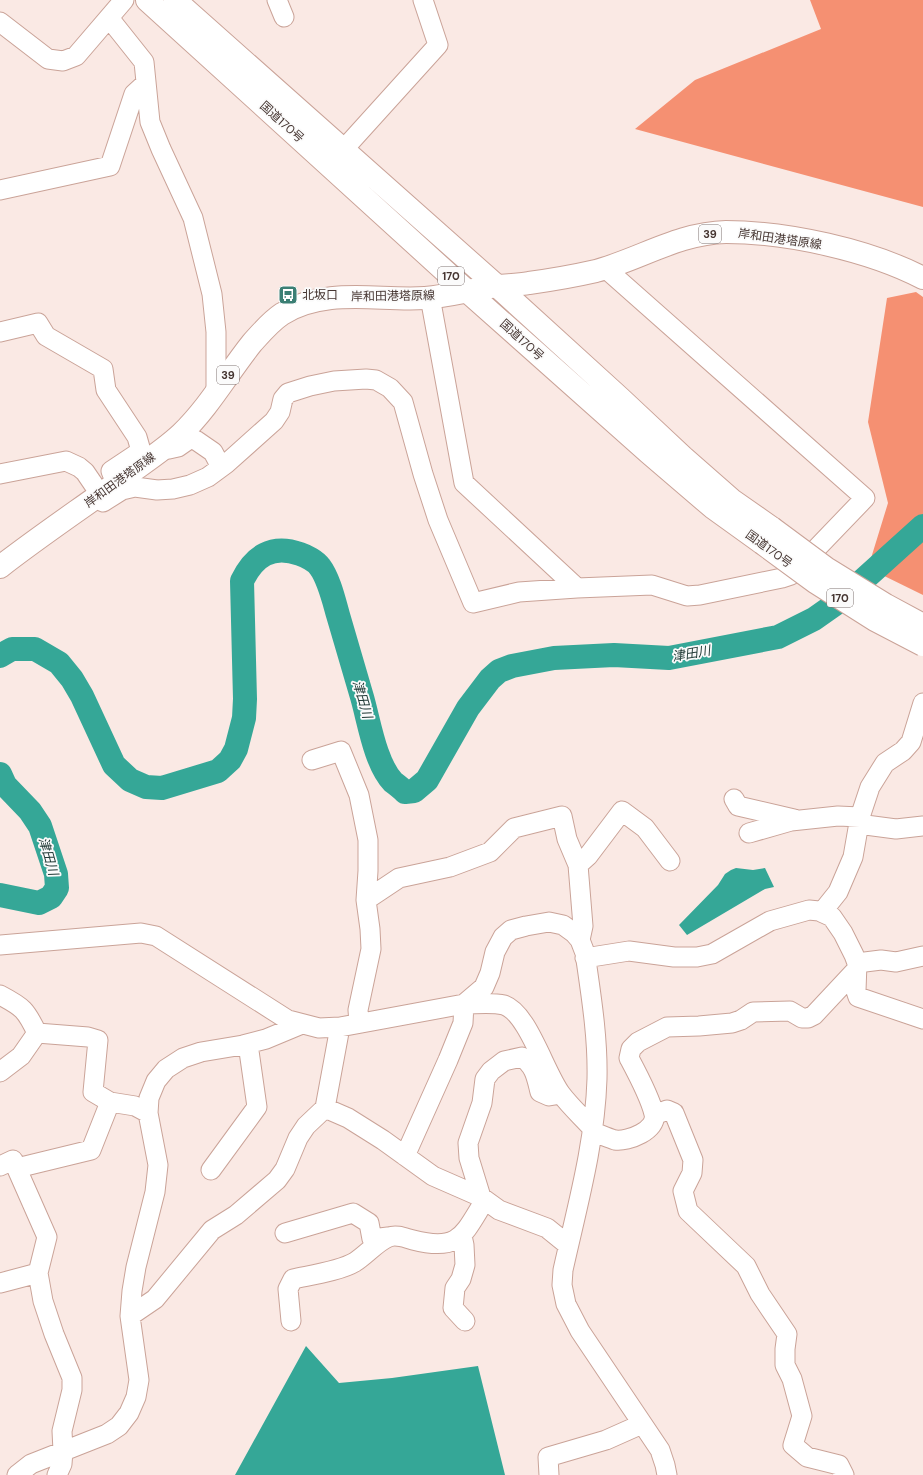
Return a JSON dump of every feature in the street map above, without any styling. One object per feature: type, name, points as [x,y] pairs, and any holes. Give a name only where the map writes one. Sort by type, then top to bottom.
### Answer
[{"type":"main road","name":"国道170号","points":[[147,0],[468,292],[712,507],[826,568],[886,605],[923,625]]},
{"type":"main road","name":"国道170号","points":[[175,0],[620,398],[683,457],[732,500],[815,582],[861,612],[923,645]]},
{"type":"main road","name":"岸和田港塔原線","points":[[0,567],[181,434],[202,411],[234,366],[267,326],[282,315],[300,305],[314,300],[339,297],[430,297],[468,292],[496,286],[527,284],[563,278],[605,268],[682,239],[722,232],[738,232],[781,237],[841,249],[868,256],[923,278]]},
{"type":"street","points":[[0,22],[48,59],[63,61],[76,56],[124,0]]},
{"type":"street","points":[[343,150],[438,45],[423,0]]},
{"type":"street","points":[[108,18],[144,62],[150,122],[193,218],[212,294],[216,332],[216,391]]},
{"type":"street","points":[[0,190],[110,166],[134,94],[146,83]]},
{"type":"street","points":[[78,510],[90,510],[122,490],[135,487],[157,490],[173,489],[190,485],[208,477],[274,421],[280,412],[283,399],[288,393],[310,386],[366,379],[376,380],[390,388],[403,402],[423,474],[438,520],[474,603],[519,592],[652,585],[687,596],[700,596],[791,575],[865,498],[605,268]]},
{"type":"street","points":[[430,297],[464,483],[577,588]]},
{"type":"street","points":[[0,332],[38,324],[46,336],[103,369],[106,390],[137,437],[141,450],[111,471],[108,489],[79,466],[66,461],[0,474]]},
{"type":"street","points":[[162,448],[170,449],[178,447],[191,438],[213,452],[221,467]]},
{"type":"street","points":[[822,912],[838,892],[853,857],[859,820],[870,786],[884,763],[903,751],[911,742],[923,703]]},
{"type":"street","points":[[312,760],[341,751],[359,795],[368,840],[366,900],[371,949],[358,1010],[359,1024]]},
{"type":"street","points":[[734,799],[738,806],[799,820]]},
{"type":"street","points":[[578,865],[588,856],[622,811],[645,828],[670,861]]},
{"type":"street","points":[[366,900],[399,878],[450,867],[490,852],[514,828],[562,816],[567,839],[578,865],[583,926],[580,940]]},
{"type":"street","points":[[749,833],[791,820],[838,816],[896,830],[923,826]]},
{"type":"street","points":[[585,958],[629,951],[674,957],[697,957],[712,954],[770,921],[809,910],[822,912],[832,917],[843,933],[857,966],[856,991],[858,997],[923,1019]]},
{"type":"street","points":[[464,1004],[475,996],[484,986],[490,973],[495,952],[503,937],[511,930],[549,922],[563,925],[574,933],[580,940],[585,958],[596,1043],[597,1080],[588,1158],[568,1245],[563,1270],[562,1286],[566,1304],[580,1331],[660,1450],[667,1475]]},
{"type":"street","points":[[0,945],[141,933],[156,936],[288,1020],[319,1028],[359,1024],[464,1004],[505,1005],[516,1014],[527,1027],[545,1066],[561,1094],[592,1130],[616,1140],[626,1140],[647,1131],[653,1123],[654,1115],[640,1079],[629,1058],[631,1049],[638,1042],[667,1026],[699,1026],[732,1023],[741,1020],[753,1012],[790,1011],[802,1018],[808,1018],[814,1015],[857,966],[881,960],[896,962],[923,956]]},
{"type":"street","points":[[0,995],[19,1005],[28,1015],[37,1033]]},
{"type":"street","points":[[404,1156],[448,1060],[463,1023],[464,1004]]},
{"type":"street","points":[[17,1475],[31,1464],[108,1434],[119,1426],[129,1413],[136,1397],[139,1380],[130,1316],[136,1267],[155,1192],[158,1165],[148,1113],[150,1098],[156,1081],[166,1069],[183,1058],[201,1052],[248,1044],[266,1039],[302,1024]]},
{"type":"street","points":[[130,1316],[155,1299],[212,1230],[236,1215],[277,1180],[284,1169],[298,1138],[306,1126],[325,1108],[340,1027]]},
{"type":"street","points":[[0,1072],[22,1056],[37,1033]]},
{"type":"street","points":[[37,1033],[88,1037],[98,1040],[93,1092],[110,1102],[135,1106],[148,1113]]},
{"type":"street","points":[[211,1170],[257,1107],[248,1044]]},
{"type":"street","points":[[285,1233],[353,1213],[369,1223],[372,1239],[396,1236],[436,1245],[455,1241],[462,1236],[483,1198],[469,1158],[468,1143],[482,1103],[484,1079],[491,1071],[504,1061],[522,1057],[531,1064],[536,1073],[540,1092],[549,1096],[561,1094]]},
{"type":"street","points":[[57,1475],[62,1464],[62,1431],[72,1390],[72,1378],[54,1334],[43,1301],[38,1272],[47,1237],[8,1167],[91,1150],[110,1102]]},
{"type":"street","points":[[325,1108],[348,1118],[433,1176],[483,1198],[500,1210],[547,1228],[568,1245]]},
{"type":"street","points":[[654,1115],[667,1110],[674,1113],[693,1160],[692,1173],[683,1191],[688,1211],[746,1266],[760,1294],[787,1334],[785,1365],[792,1378],[802,1416],[793,1445],[807,1457],[839,1465],[844,1475]]},
{"type":"street","points":[[462,1236],[465,1265],[462,1279],[455,1288],[453,1308],[465,1320]]},
{"type":"street","points":[[291,1321],[288,1289],[293,1279],[344,1267],[354,1262],[388,1238]]},
{"type":"street","points":[[0,1283],[38,1272]]},
{"type":"street","points":[[549,1475],[548,1456],[606,1440],[642,1424]]},
{"type":"shaded area","points":[[810,0],[923,0],[923,207],[635,129],[695,80],[821,29]]},
{"type":"shaded area","points":[[916,292],[923,297],[923,595],[868,568],[888,503],[868,422],[887,298]]},
{"type":"water","points":[[736,868],[753,870],[765,868],[774,887],[765,889],[687,935],[679,925],[718,885],[725,874]]},
{"type":"water","points":[[306,1346],[339,1383],[392,1378],[478,1366],[505,1475],[235,1475]]},
{"type":"waterway","name":"津田川","points":[[0,656],[12,649],[35,649],[59,663],[72,679],[82,696],[114,765],[130,780],[146,787],[162,788],[218,771],[230,760],[236,749],[244,718],[245,699],[242,581],[252,565],[265,554],[281,550],[300,554],[311,559],[318,565],[329,584],[362,697],[373,741],[382,764],[393,782],[405,792],[414,791],[427,780],[468,708],[490,679],[499,671],[512,666],[554,658],[614,655],[669,658],[778,637],[814,619],[841,600],[923,526]]},
{"type":"waterway","name":"津田川","points":[[0,774],[5,785],[30,811],[40,826],[56,874],[57,888],[51,897],[39,903],[0,895]]},
{"type":"place","name":"北坂口","points":[[288,295]]}]
